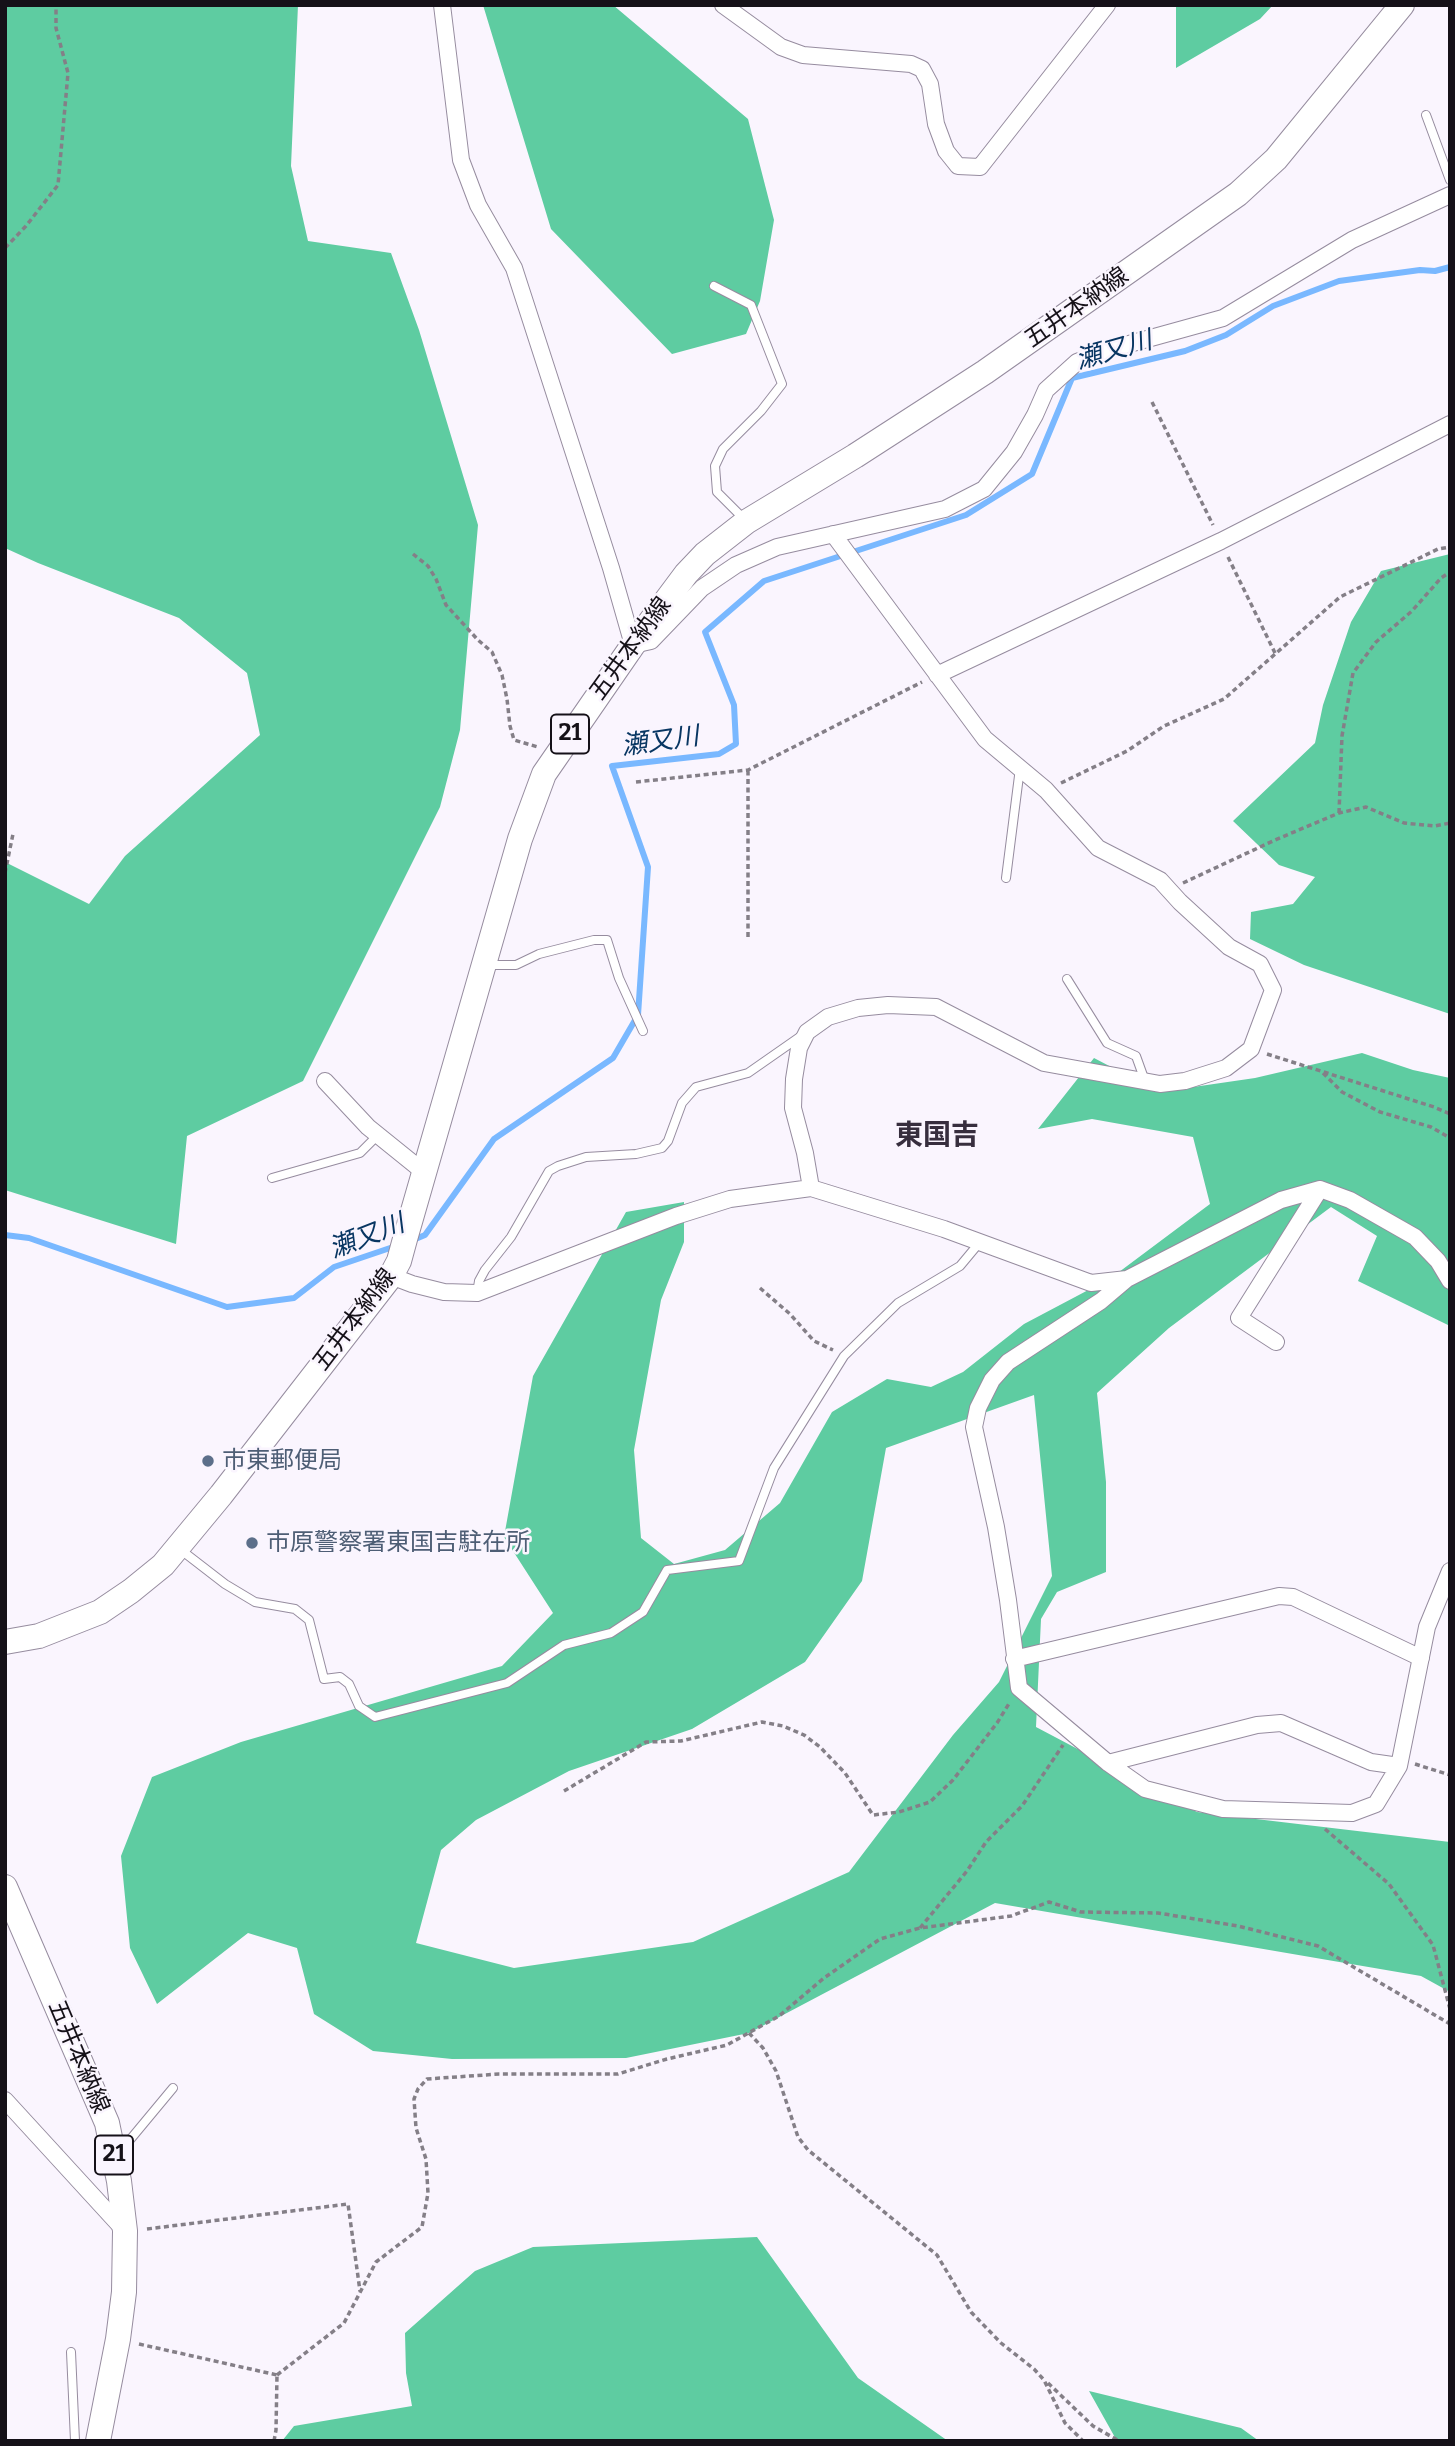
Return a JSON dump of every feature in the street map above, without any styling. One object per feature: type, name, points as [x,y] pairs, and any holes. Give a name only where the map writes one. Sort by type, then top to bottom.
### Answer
[{"type":"main road","name":"五井本納線","points":[[5,1642],[39,1636],[100,1612],[163,1565],[221,1495],[391,1276],[425,1173],[529,811],[544,774],[633,645],[686,574],[705,554],[746,522],[855,457],[985,372],[1238,194],[1276,159],[1402,5]]},
{"type":"main road","name":"五井本納線","points":[[5,1887],[13,1926],[107,2123],[115,2158],[125,2231],[124,2292],[118,2339],[98,2441]]},
{"type":"street","points":[[442,5],[461,160],[478,205],[514,268],[611,568],[633,645],[651,641],[702,588],[736,565],[777,547],[945,509],[984,489],[1014,452],[1046,390],[1077,362],[1111,349],[1223,318],[1352,240],[1450,195]]},
{"type":"street","points":[[723,5],[781,47],[803,55],[911,64],[922,69],[930,84],[936,124],[946,151],[958,166],[980,167],[1107,5]]},
{"type":"street","points":[[937,675],[1221,541],[1450,424]]},
{"type":"street","points":[[811,1188],[793,1108],[794,1079],[799,1048],[807,1032],[828,1017],[888,1005],[936,1007],[1044,1063],[1160,1084],[1185,1081],[1226,1068],[1251,1049],[1273,990],[1260,964],[1229,947],[1160,880],[1098,848],[1046,790],[985,738],[834,534]]},
{"type":"street","points":[[325,1081],[378,1135],[425,1173]]},
{"type":"street","points":[[391,1276],[444,1292],[477,1293],[676,1216],[730,1199],[811,1188],[980,1242],[1091,1283],[1127,1279]]},
{"type":"street","points":[[1276,1342],[1239,1318],[1320,1189]]},
{"type":"street","points":[[1450,1281],[1438,1261],[1415,1237],[1350,1200],[1320,1189],[1281,1199],[1127,1279],[1101,1301],[1008,1362],[992,1380],[978,1408],[974,1427],[996,1527],[1019,1688],[1108,1763],[1145,1789],[1223,1809],[1352,1813],[1377,1804],[1399,1766],[1427,1627],[1450,1571]]},
{"type":"street","points":[[1014,1659],[1279,1596],[1293,1597],[1421,1658]]},
{"type":"street","points":[[1108,1763],[1257,1725],[1281,1723],[1371,1762],[1399,1766]]},
{"type":"street","points":[[5,2100],[125,2231]]},
{"type":"lane","points":[[1426,115],[1450,180]]},
{"type":"lane","points":[[715,286],[751,305],[782,384],[761,411],[723,449],[715,466],[717,492],[746,522]]},
{"type":"lane","points":[[1006,878],[1020,768]]},
{"type":"lane","points":[[484,965],[516,965],[540,954],[594,940],[607,940],[619,978],[643,1031]]},
{"type":"lane","points":[[1067,979],[1107,1043],[1136,1056],[1145,1081]]},
{"type":"lane","points":[[477,1293],[485,1270],[511,1237],[549,1171],[586,1157],[636,1154],[662,1148],[668,1141],[682,1103],[696,1087],[748,1073],[807,1032]]},
{"type":"lane","points":[[272,1178],[360,1153],[378,1135]]},
{"type":"lane","points":[[177,1547],[225,1584],[255,1602],[295,1609],[309,1620],[324,1678],[340,1677],[349,1684],[359,1706],[375,1717],[507,1683],[564,1646],[611,1633],[643,1612],[667,1570],[739,1561],[774,1468],[844,1356],[898,1303],[960,1266],[980,1242]]},
{"type":"lane","points":[[115,2158],[173,2088]]},
{"type":"lane","points":[[71,2352],[75,2441]]},
{"type":"path","points":[[5,248],[58,185],[68,73],[56,28],[56,5]]},
{"type":"path","points":[[1046,790],[1127,751],[1164,726],[1224,699],[1340,597],[1438,549],[1450,547]]},
{"type":"path","points":[[413,554],[428,566],[446,605],[492,652],[508,699],[514,740],[558,751]]},
{"type":"path","points":[[1339,813],[1342,736],[1353,673],[1376,642],[1412,611],[1441,578],[1450,572]]},
{"type":"path","points":[[636,782],[748,769],[937,675]]},
{"type":"path","points":[[748,769],[748,937]]},
{"type":"path","points":[[1169,890],[1339,813],[1366,807],[1404,823],[1435,826],[1450,823]]},
{"type":"path","points":[[5,873],[13,834]]},
{"type":"path","points":[[1251,1049],[1450,1114]]},
{"type":"path","points":[[1321,1071],[1342,1092],[1380,1112],[1431,1128],[1450,1138]]},
{"type":"path","points":[[760,1288],[790,1314],[814,1341],[844,1356]]},
{"type":"path","points":[[564,1791],[646,1742],[681,1741],[762,1722],[783,1726],[804,1735],[820,1747],[845,1773],[873,1815],[899,1812],[930,1802],[953,1780],[997,1723],[1019,1688]]},
{"type":"path","points":[[920,1928],[967,1871],[986,1842],[1022,1806],[1072,1732]]},
{"type":"path","points":[[1399,1766],[1412,1764],[1450,1775]]},
{"type":"path","points":[[1305,1812],[1389,1884],[1433,1945],[1450,2009]]},
{"type":"path","points":[[277,2375],[344,2323],[376,2262],[422,2227],[428,2193],[426,2159],[416,2128],[414,2099],[426,2079],[499,2074],[618,2074],[727,2045],[779,2016],[824,1978],[880,1939],[920,1928],[1011,1916],[1049,1902],[1081,1912],[1158,1913],[1238,1926],[1318,1946],[1450,2024]]},
{"type":"path","points":[[749,2033],[763,2048],[776,2071],[798,2137],[808,2150],[937,2255],[971,2312],[1001,2343],[1034,2369],[1094,2427],[1119,2441]]},
{"type":"path","points":[[125,2231],[348,2204],[360,2293]]},
{"type":"path","points":[[118,2339],[277,2375]]},
{"type":"path","points":[[274,2441],[277,2375]]},
{"type":"path","points":[[1044,2380],[1065,2423],[1083,2441]]},
{"type":"green space","points":[[5,5],[298,5],[291,166],[308,241],[391,253],[419,330],[478,525],[460,730],[440,807],[303,1081],[187,1136],[176,1244],[5,1190],[5,862],[89,904],[125,856],[260,735],[247,673],[179,618],[5,548]]},
{"type":"green space","points":[[483,5],[613,5],[748,119],[774,220],[760,301],[746,334],[672,354],[551,229]]},
{"type":"green space","points":[[1176,5],[1273,5],[1260,19],[1176,68]]},
{"type":"green space","points":[[1450,554],[1450,1014],[1304,965],[1250,939],[1251,912],[1293,904],[1315,877],[1279,865],[1233,821],[1315,743],[1323,705],[1351,622],[1381,571]]},
{"type":"green space","points":[[1362,1053],[1413,1070],[1450,1078],[1450,1326],[1358,1281],[1377,1236],[1331,1207],[1169,1328],[1097,1393],[1106,1482],[1106,1572],[1057,1592],[1041,1619],[1036,1727],[1197,1812],[1450,1842],[1450,1992],[1421,1976],[995,1903],[749,2033],[626,2058],[452,2059],[373,2051],[314,2014],[297,1948],[248,1933],[157,2004],[130,1948],[121,1856],[152,1777],[241,1742],[502,1666],[553,1613],[504,1537],[533,1376],[626,1212],[684,1202],[684,1242],[661,1300],[634,1450],[641,1538],[674,1564],[725,1550],[780,1503],[832,1412],[887,1379],[931,1387],[963,1372],[1024,1324],[1111,1278],[1210,1204],[1193,1137],[1092,1119],[1038,1129],[1094,1058],[1159,1092],[1255,1078]],"holes":[[[1034,1395],[1052,1576],[999,1682],[953,1735],[849,1872],[693,1942],[514,1968],[416,1943],[441,1850],[476,1820],[569,1771],[692,1729],[805,1662],[862,1581],[886,1448]]]},
{"type":"green space","points":[[757,2237],[858,2378],[948,2441],[282,2441],[294,2426],[412,2406],[406,2373],[405,2333],[475,2271],[533,2247]]},
{"type":"green space","points":[[1089,2391],[1241,2428],[1259,2441],[1117,2441]]},
{"type":"waterway","name":"瀬又川","points":[[413,1240],[425,1235],[494,1139],[613,1058],[638,1015],[648,867],[612,766],[719,754],[736,744],[734,705],[705,632],[764,581],[966,515],[1032,474],[1072,378],[1185,351],[1226,335],[1273,306],[1339,281],[1450,267]]},
{"type":"waterway","name":"瀬又川","points":[[5,1235],[29,1238],[227,1307],[294,1298],[334,1267],[396,1246]]},
{"type":"place","name":"市東郵便局","points":[[208,1461]]},
{"type":"place","name":"市原警察署東国吉駐在所","points":[[252,1543]]},
{"type":"district","name":"東国吉","points":[[937,1136]]}]
